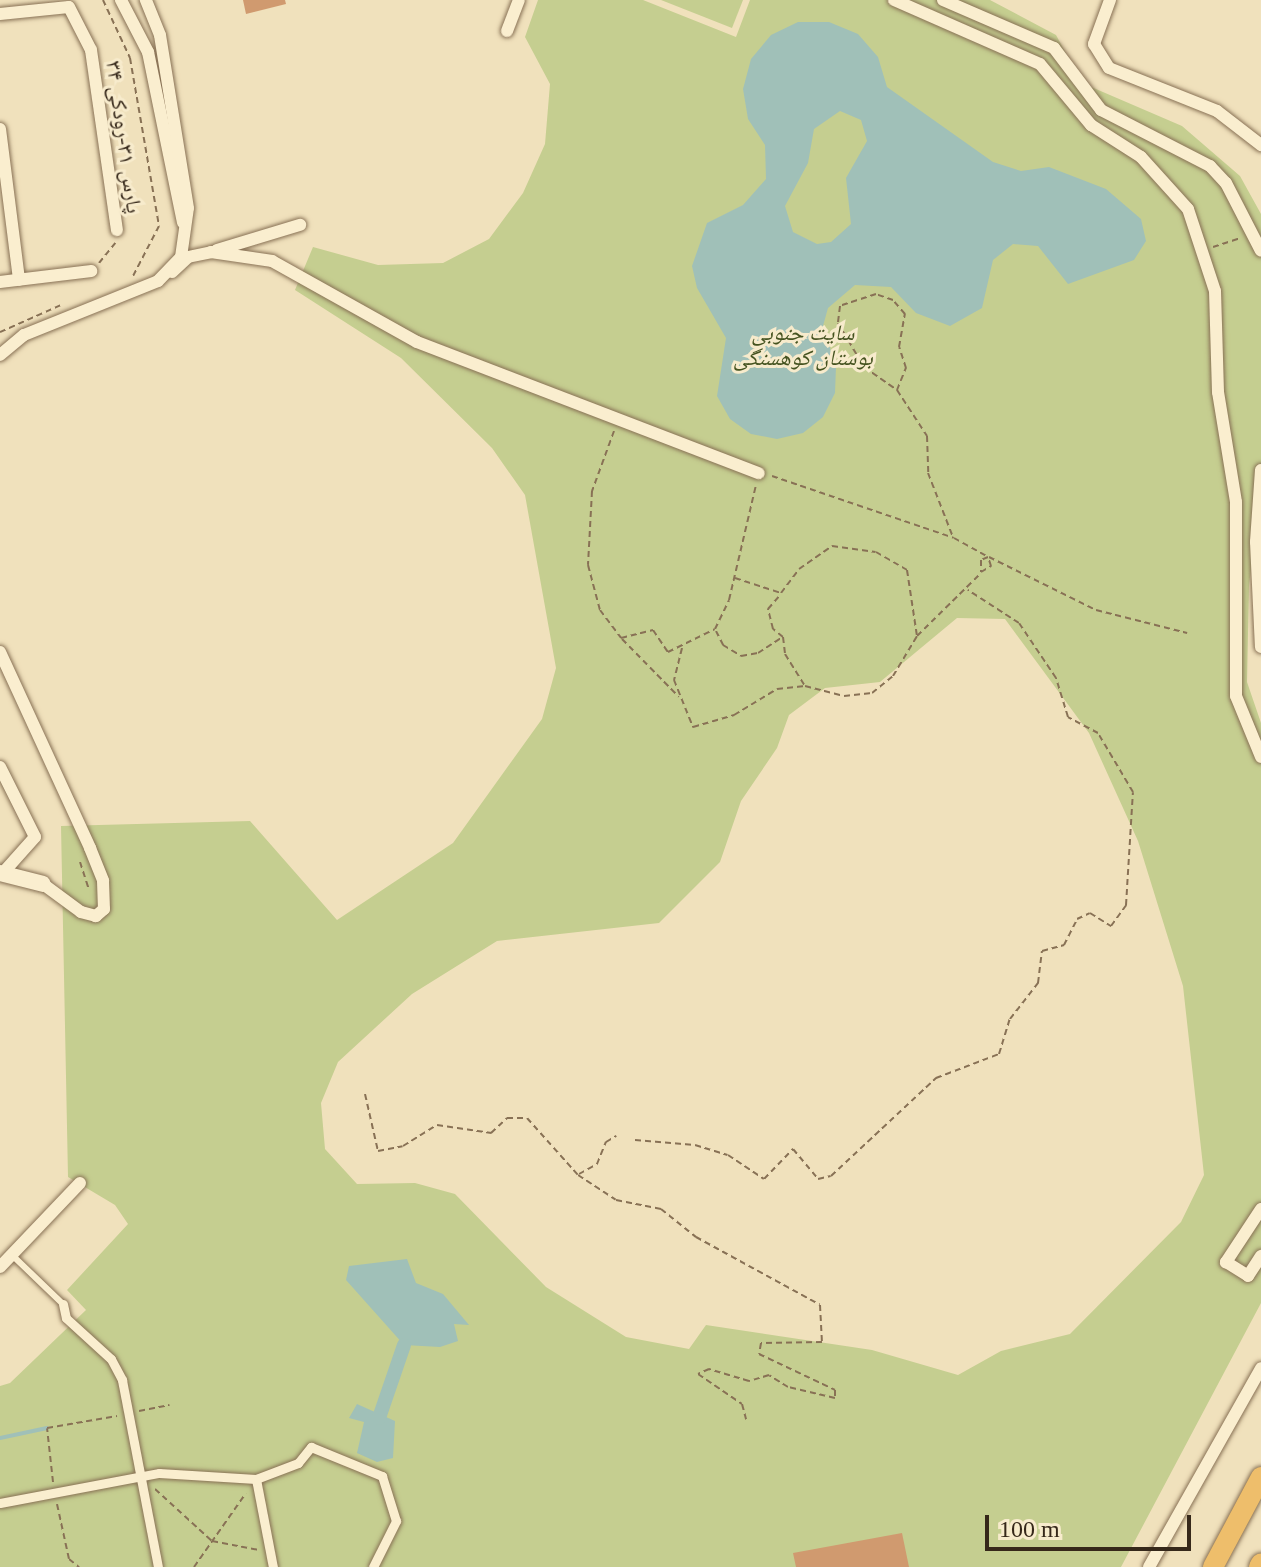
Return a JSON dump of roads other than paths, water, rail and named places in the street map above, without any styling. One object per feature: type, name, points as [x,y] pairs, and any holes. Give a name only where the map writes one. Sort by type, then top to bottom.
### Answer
[{"type":"highway","points":[[1213,1567],[1261,1477]]},
{"type":"street","points":[[121,0],[148,52],[183,225],[172,272]]},
{"type":"street","points":[[146,0],[160,35],[188,208],[186,243],[172,272]]},
{"type":"street","points":[[507,31],[519,0]]},
{"type":"street","points":[[894,0],[1040,64],[1091,125],[1165,179],[1188,209],[1206,250],[1215,291],[1218,392],[1236,502],[1236,696],[1261,757]]},
{"type":"street","points":[[943,0],[1054,48],[1101,110],[1210,166],[1256,234],[1261,251]]},
{"type":"street","points":[[1110,0],[1094,44],[1109,68],[1217,111],[1261,145]]},
{"type":"street","name":"پارس ۳۱-رودکی ۳۴","points":[[0,14],[69,7],[91,50],[117,230]]},
{"type":"street","points":[[0,129],[19,280]]},
{"type":"street","points":[[0,355],[24,335],[127,297],[172,272],[188,257],[300,225]]},
{"type":"street","points":[[211,252],[272,261],[417,342],[759,473]]},
{"type":"street","points":[[0,282],[91,271]]},
{"type":"street","points":[[1261,470],[1256,542],[1261,647]]},
{"type":"street","points":[[0,652],[103,881],[104,909],[96,916],[81,912],[43,884],[1,874],[35,837],[0,767]]},
{"type":"street","points":[[0,1267],[80,1183]]},
{"type":"street","points":[[1261,1209],[1226,1262],[1248,1276],[1261,1256]]},
{"type":"street","points":[[63,1304],[66,1318],[111,1359],[129,1413],[158,1567]]},
{"type":"street","points":[[1149,1567],[1261,1368]]},
{"type":"street","points":[[0,1503],[143,1477],[256,1479],[298,1463],[311,1447],[382,1476],[396,1521],[373,1567]]},
{"type":"street","points":[[256,1479],[273,1567]]},
{"type":"lane","points":[[12,1255],[63,1304]]},
{"type":"water","points":[[798,22],[829,22],[858,34],[878,57],[887,87],[993,162],[1021,171],[1049,167],[1106,189],[1141,219],[1146,241],[1134,260],[1068,284],[1038,246],[1013,244],[993,260],[982,308],[950,326],[916,313],[891,287],[855,285],[828,308],[823,326],[836,367],[835,393],[823,417],[803,433],[777,439],[751,434],[730,419],[717,396],[726,338],[697,288],[692,266],[707,223],[743,205],[766,179],[765,145],[748,119],[743,89],[751,59],[771,35]],"holes":[[[840,111],[861,120],[867,141],[846,178],[851,224],[831,242],[817,244],[793,232],[785,206],[808,163],[814,129]]]},
{"type":"water","points":[[407,1259],[416,1283],[443,1294],[469,1325],[454,1324],[458,1341],[440,1347],[404,1345],[346,1280],[349,1266]]},
{"type":"water","points":[[357,1404],[395,1421],[393,1458],[377,1462],[357,1453],[364,1422],[349,1418]]},
{"type":"waterway","points":[[379,1418],[404,1345]]},
{"type":"waterway","points":[[0,1438],[47,1428]]},
{"type":"park label","name":"سایت جنوبی بوستان کوهسنگی","points":[[803,344]]}]
